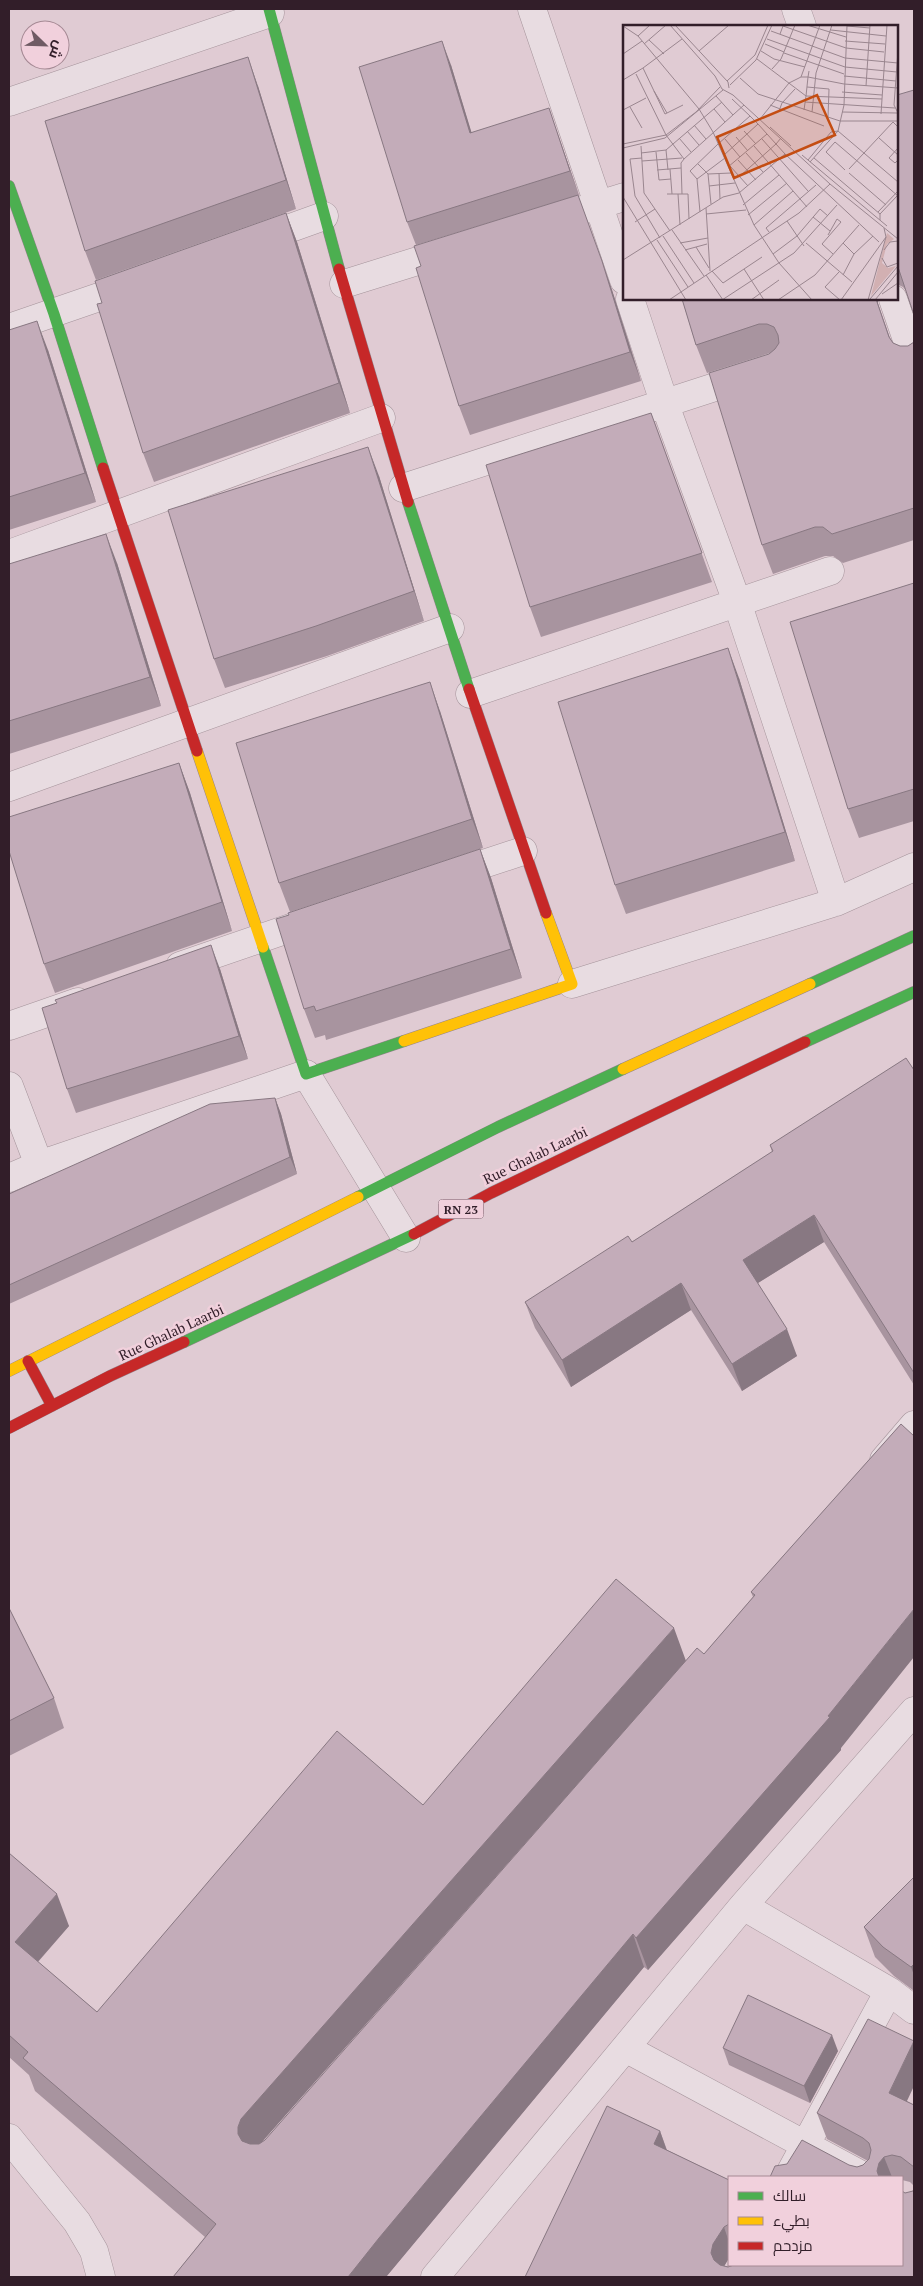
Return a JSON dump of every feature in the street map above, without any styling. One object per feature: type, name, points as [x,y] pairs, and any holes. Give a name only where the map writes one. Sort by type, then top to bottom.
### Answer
[{"type":"street","points":[[532,9],[612,201],[623,273]]},
{"type":"street","points":[[796,9],[802,25]]},
{"type":"street","points":[[9,102],[269,11],[324,216],[402,488],[523,851],[572,984]]},
{"type":"street","points":[[9,186],[54,314],[187,723],[306,1074],[406,1238]]},
{"type":"street","points":[[524,228],[612,201]]},
{"type":"street","points":[[231,250],[324,216]]},
{"type":"street","points":[[344,284],[477,243]]},
{"type":"street","points":[[9,328],[54,314],[156,277]]},
{"type":"street","points":[[630,300],[665,405],[737,602],[836,902]]},
{"type":"street","points":[[893,300],[914,360]]},
{"type":"street","points":[[402,488],[665,405],[774,368]]},
{"type":"street","points":[[9,554],[381,418]]},
{"type":"street","points":[[470,694],[830,571]]},
{"type":"street","points":[[9,787],[450,628]]},
{"type":"street","points":[[429,882],[523,851]]},
{"type":"street","points":[[9,1178],[39,1165],[572,984],[836,902],[914,867]]},
{"type":"street","points":[[158,974],[336,913]]},
{"type":"street","points":[[9,1371],[376,1186],[498,1127],[914,936]]},
{"type":"street","name":"Rue Ghalab Laarbi","points":[[9,1428],[406,1238],[490,1193],[830,1030],[914,992]]},
{"type":"street","points":[[9,1026],[102,994]]},
{"type":"street","points":[[9,1086],[39,1165]]},
{"type":"street","points":[[28,1361],[52,1406]]},
{"type":"street","points":[[868,1477],[914,1425]]},
{"type":"street","points":[[435,2277],[627,2049],[744,1906],[914,1711]]},
{"type":"street","points":[[744,1906],[888,1992],[914,2010]]},
{"type":"street","points":[[789,2176],[888,1992]]},
{"type":"street","points":[[627,2049],[863,2176]]},
{"type":"street","points":[[9,2138],[77,2222],[94,2251],[101,2277]]},
{"type":"building","points":[[442,41],[470,133],[549,108],[570,171],[407,222],[359,67]]},
{"type":"building","points":[[248,57],[286,180],[85,251],[45,121]]},
{"type":"building","points":[[914,90],[914,315],[898,267],[898,95]]},
{"type":"building","points":[[578,195],[602,261],[630,352],[459,406],[416,268],[421,266],[414,246]]},
{"type":"building","points":[[286,213],[339,383],[143,453],[97,304],[102,303],[95,281]]},
{"type":"building","points":[[682,300],[876,300],[889,337],[893,343],[900,346],[908,346],[914,342],[914,508],[832,534],[823,527],[815,527],[762,545],[709,373],[769,354],[779,343],[778,335],[774,327],[767,324],[759,324],[696,345]]},
{"type":"building","points":[[37,321],[85,473],[9,497],[9,330]]},
{"type":"building","points":[[651,413],[702,553],[530,607],[486,465]]},
{"type":"building","points":[[368,447],[414,591],[316,626],[214,659],[168,510]]},
{"type":"building","points":[[106,534],[150,677],[9,721],[9,564]]},
{"type":"building","points":[[914,583],[914,789],[848,809],[790,622]]},
{"type":"building","points":[[728,648],[785,832],[615,885],[558,702]]},
{"type":"building","points":[[430,682],[472,819],[279,883],[236,743]]},
{"type":"building","points":[[179,763],[222,902],[44,964],[9,851],[9,817]]},
{"type":"building","points":[[480,849],[511,949],[316,1011],[314,1006],[304,1009],[276,919],[289,915],[288,913]]},
{"type":"building","points":[[211,945],[239,1036],[67,1089],[42,1008],[57,1003],[55,1000]]},
{"type":"building","points":[[906,1058],[914,1070],[914,1373],[814,1215],[743,1260],[787,1329],[732,1364],[681,1283],[562,1360],[525,1302],[628,1236],[632,1242],[773,1151],[770,1145]]},
{"type":"building","points":[[275,1098],[290,1157],[9,1285],[9,1194],[210,1104]]},
{"type":"building","points":[[901,1424],[914,1436],[914,1609],[828,1716],[830,1717],[636,1938],[633,1934],[348,2277],[173,2277],[216,2224],[23,2058],[28,2052],[9,2035],[9,1853],[57,1894],[15,1942],[97,2012],[337,1731],[423,1805],[616,1579],[674,1628],[241,2119],[238,2134],[242,2141],[250,2144],[259,2144],[265,2140],[697,1648],[704,1654],[755,1595],[751,1592]]},
{"type":"building","points":[[9,1608],[54,1698],[9,1721]]},
{"type":"building","points":[[914,1877],[914,1964],[911,1967],[883,1947],[864,1927]]},
{"type":"building","points":[[748,1995],[832,2035],[804,2086],[723,2048]]},
{"type":"building","points":[[868,2019],[914,2041],[889,2093],[914,2105],[914,2167],[901,2157],[892,2155],[884,2157],[879,2163],[877,2171],[879,2176],[770,2176],[775,2166],[787,2164],[802,2140],[849,2165],[857,2167],[863,2165],[869,2159],[871,2150],[869,2143],[817,2113]]},
{"type":"building","points":[[607,2106],[660,2131],[654,2144],[728,2180],[728,2225],[724,2227],[713,2244],[711,2253],[714,2260],[720,2265],[728,2267],[903,2266],[903,2192],[905,2193],[914,2189],[914,2277],[525,2277]]},
{"type":"traffic: fast","points":[[269,9],[339,269]]},
{"type":"traffic: fast","points":[[9,186],[54,314],[103,468]]},
{"type":"traffic: fast","points":[[408,502],[469,689]]},
{"type":"traffic: fast","points":[[810,984],[914,936]]},
{"type":"traffic: fast","points":[[263,947],[306,1074],[404,1041]]},
{"type":"traffic: fast","points":[[805,1042],[914,992]]},
{"type":"traffic: fast","points":[[358,1197],[498,1127],[623,1069]]},
{"type":"traffic: fast","points":[[184,1342],[414,1234]]},
{"type":"traffic: slow","points":[[197,751],[263,947]]},
{"type":"traffic: slow","points":[[404,1041],[572,984],[546,913]]},
{"type":"traffic: slow","points":[[623,1069],[810,984]]},
{"type":"traffic: slow","points":[[9,1371],[358,1197]]},
{"type":"traffic: jam","points":[[339,269],[408,502]]},
{"type":"traffic: jam","points":[[103,468],[197,751]]},
{"type":"traffic: jam","points":[[469,689],[546,913]]},
{"type":"traffic: jam","points":[[414,1234],[491,1193],[805,1042]]},
{"type":"traffic: jam","points":[[9,1428],[110,1376],[184,1342]]},
{"type":"traffic: jam","points":[[28,1361],[52,1406]]}]
